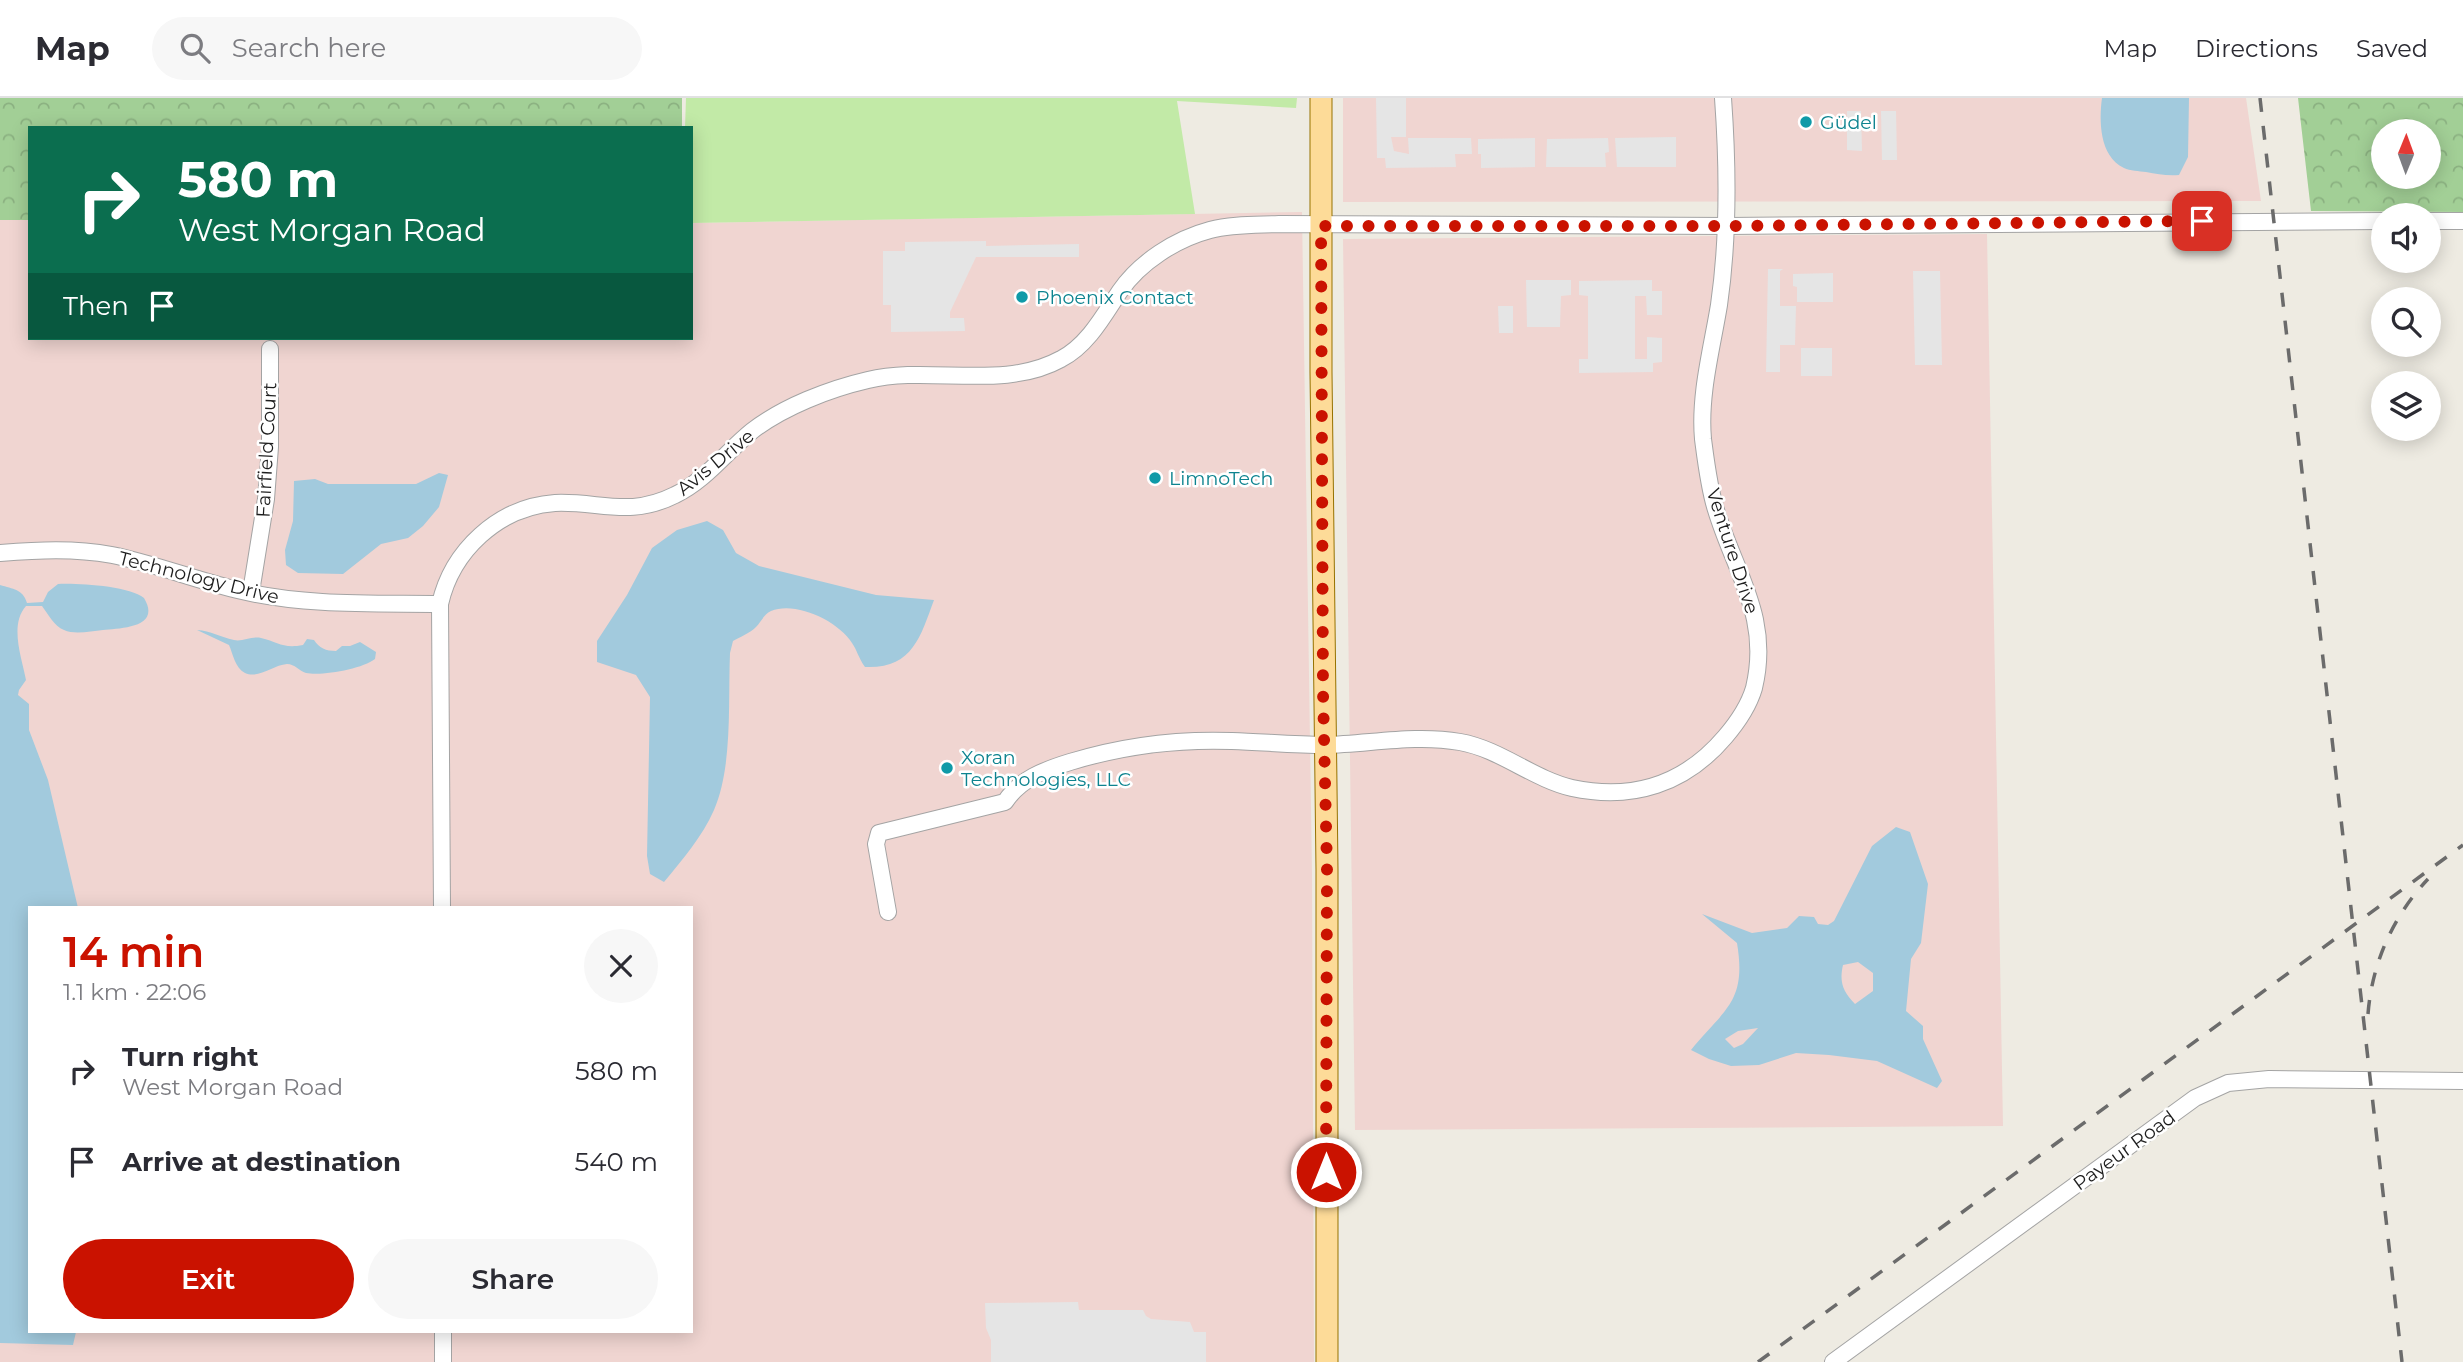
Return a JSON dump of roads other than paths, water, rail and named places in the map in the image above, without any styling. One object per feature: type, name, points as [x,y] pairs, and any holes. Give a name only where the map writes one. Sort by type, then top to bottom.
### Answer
[{"type":"main road","points":[[1321,98],[1327,869],[1327,1362]]},
{"type":"street","name":"Venture Drive","points":[[888,912],[876,844],[879,833],[1005,802],[1013,790],[1030,777],[1092,755],[1131,746],[1227,741],[1324,745],[1423,737],[1463,743],[1494,752],[1569,787],[1602,792],[1642,791],[1679,777],[1708,757],[1737,723],[1753,690],[1759,643],[1755,611],[1715,506],[1703,438],[1704,405],[1728,226],[1723,98]]},
{"type":"street","name":"Avis Drive","points":[[442,906],[440,604],[444,587],[465,552],[485,530],[510,515],[556,503],[629,508],[664,500],[695,483],[753,430],[790,409],[868,380],[922,375],[1004,374],[1027,371],[1061,359],[1093,330],[1125,284],[1161,252],[1211,230],[1250,225],[1728,226],[2371,221]]},
{"type":"street","points":[[2441,221],[2463,221]]},
{"type":"street","name":"Fairfield Court","points":[[251,592],[266,499],[270,447],[270,349]]},
{"type":"street","name":"Technology Drive","points":[[0,553],[42,549],[76,550],[113,556],[291,600],[440,604]]},
{"type":"street","name":"Payeur Road","points":[[1833,1362],[2196,1098],[2228,1083],[2269,1079],[2463,1081]]},
{"type":"street","points":[[443,1333],[443,1362]]},
{"type":"water","points":[[2102,98],[2189,98],[2188,157],[2179,175],[2132,170],[2116,162],[2102,137]]},
{"type":"water","points":[[439,473],[448,475],[439,507],[423,526],[408,538],[381,544],[343,574],[298,573],[286,565],[285,550],[293,521],[294,481],[315,479],[328,484],[416,484]]},
{"type":"water","points":[[707,521],[723,530],[736,553],[759,566],[876,595],[934,600],[912,649],[894,663],[881,666],[865,667],[846,635],[827,621],[804,611],[771,611],[754,629],[733,641],[730,653],[727,754],[720,793],[704,829],[664,882],[650,874],[647,856],[650,697],[636,675],[597,662],[597,641],[627,595],[652,548],[677,530]]},
{"type":"water","points":[[58,584],[103,586],[137,594],[144,598],[148,608],[148,615],[137,624],[88,632],[64,630],[57,626],[42,606],[26,606],[18,622],[18,642],[26,680],[18,695],[29,704],[29,730],[48,780],[78,906],[28,906],[28,1333],[76,1333],[73,1345],[0,1343],[0,585],[20,592],[27,603],[43,602],[48,592]]},
{"type":"water","points":[[197,630],[234,640],[258,638],[290,646],[303,645],[307,639],[314,640],[321,647],[332,651],[360,642],[376,652],[375,659],[342,671],[306,673],[287,664],[250,674],[239,668],[229,645]]},
{"type":"water","points":[[1896,827],[1910,832],[1928,884],[1921,943],[1911,959],[1906,1011],[1923,1026],[1923,1039],[1942,1081],[1937,1088],[1877,1061],[1796,1053],[1759,1065],[1731,1066],[1691,1050],[1730,1004],[1739,979],[1737,943],[1702,914],[1752,933],[1787,928],[1799,916],[1814,917],[1818,924],[1828,925],[1834,921],[1872,846]],"holes":[[[1858,962],[1873,973],[1873,991],[1855,1004],[1843,986],[1842,971],[1843,965]],[[1758,1028],[1743,1044],[1734,1048],[1725,1039],[1738,1031]]]},
{"type":"railway","points":[[2260,98],[2402,1362]]},
{"type":"railway","points":[[1758,1362],[2463,845]]},
{"type":"railway","points":[[2368,1014],[2374,977],[2386,941],[2404,909],[2428,879]]},
{"type":"place","name":"Güdel","points":[[1806,122]]},
{"type":"place","name":"Phoenix Contact","points":[[1022,297]]},
{"type":"place","name":"LimnoTech","points":[[1155,478]]},
{"type":"place","name":"Xoran Technologies, LLC","points":[[947,768]]}]
